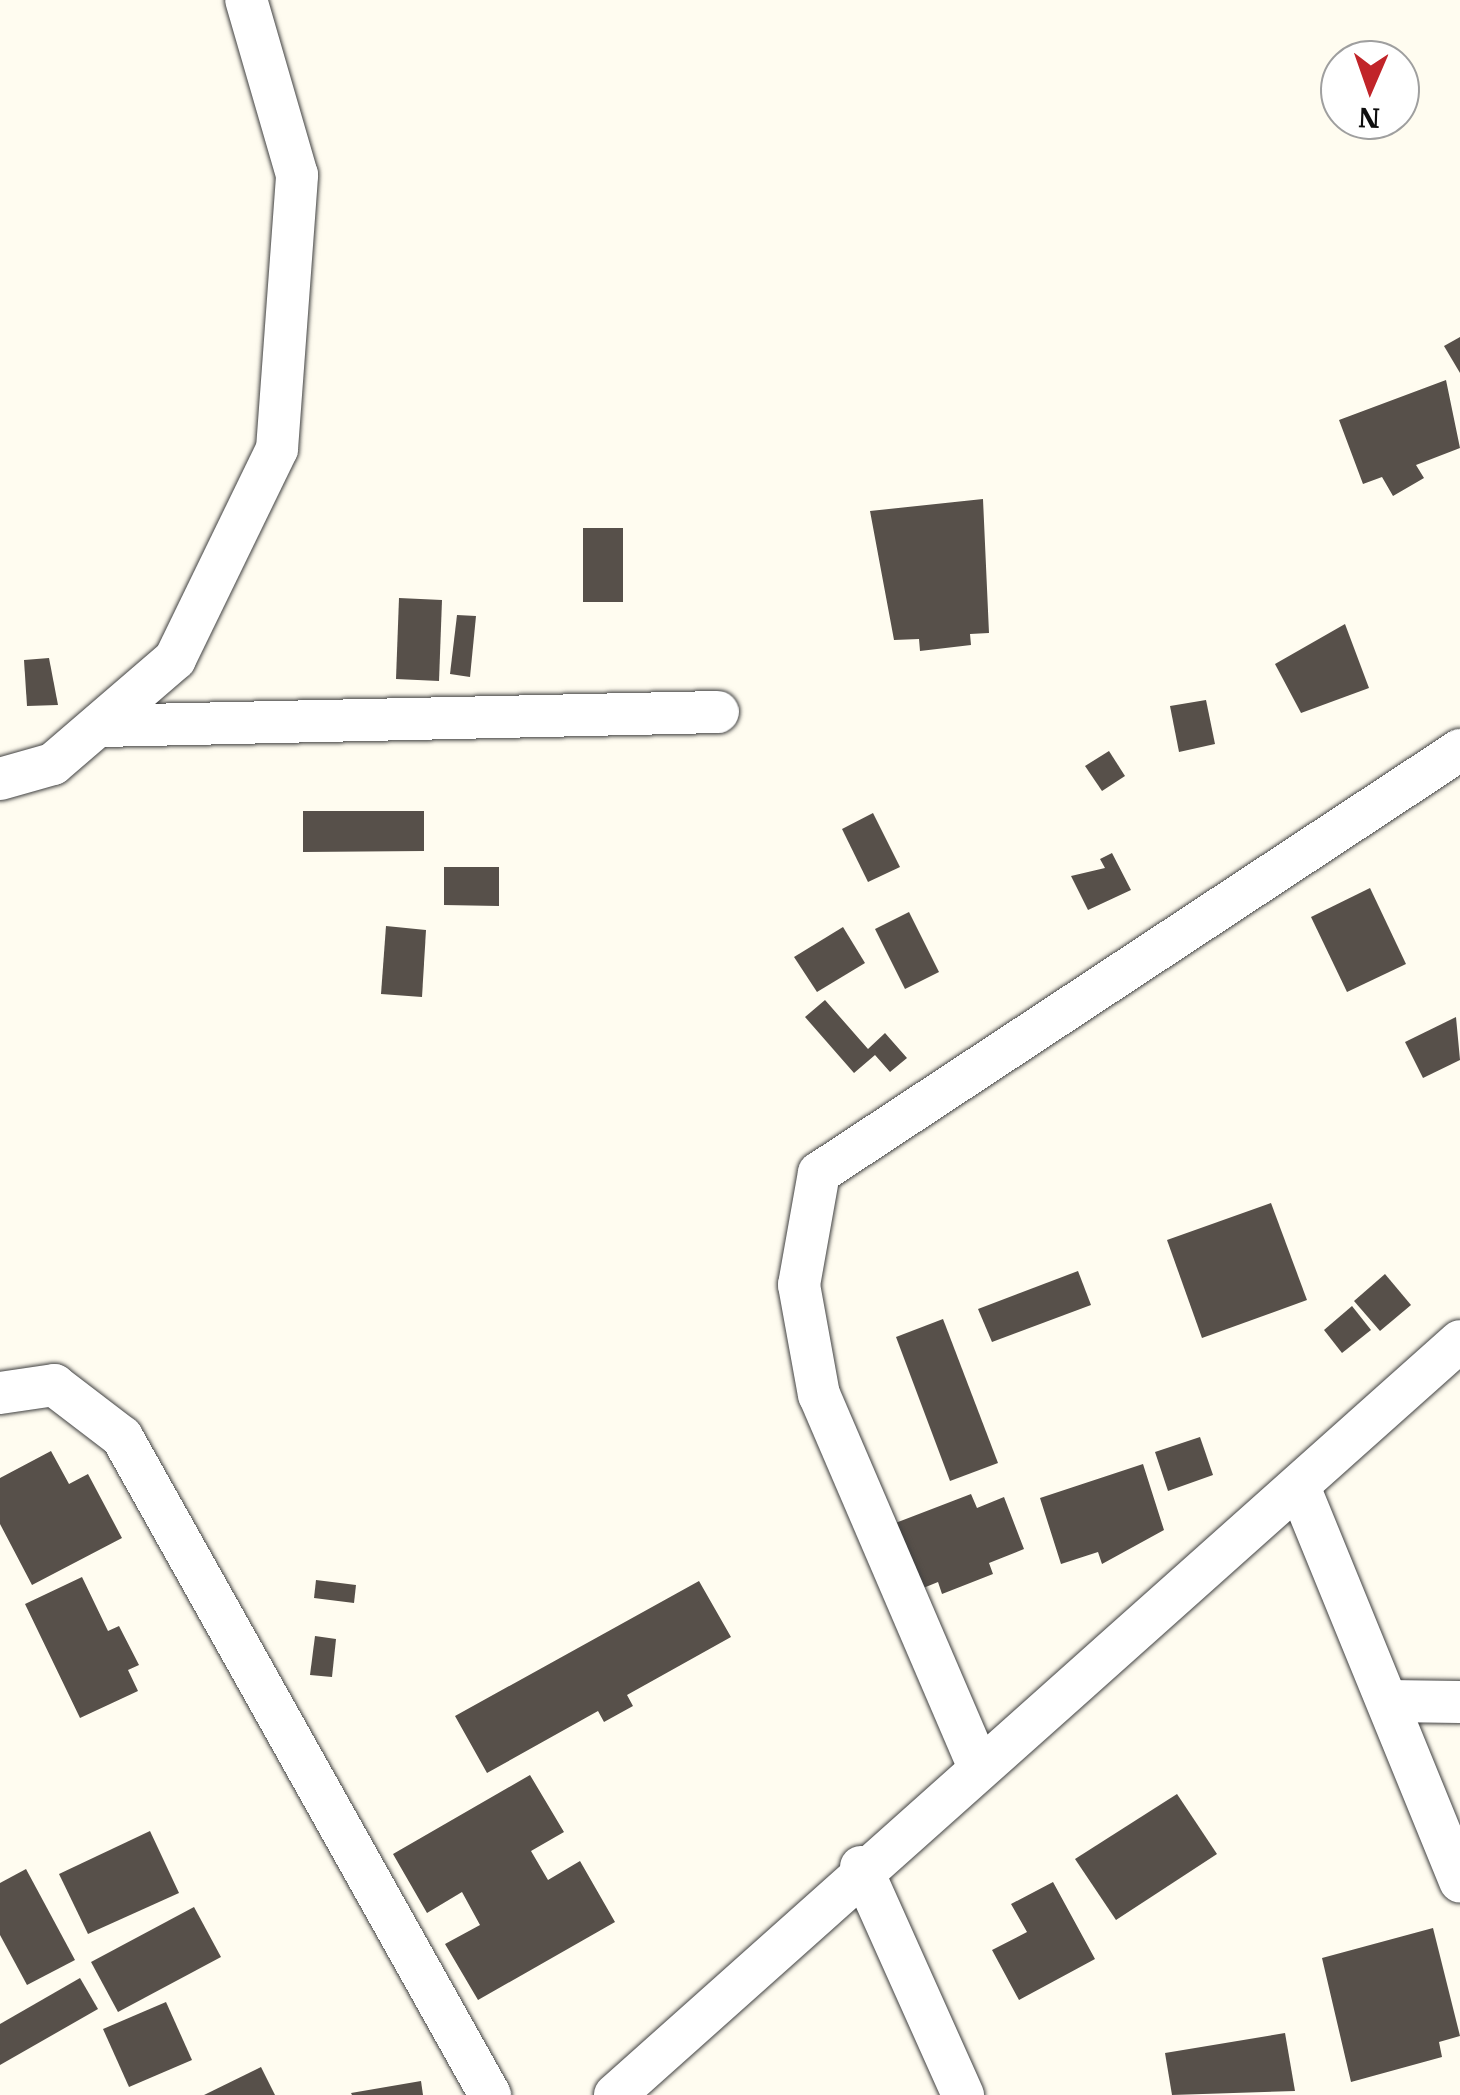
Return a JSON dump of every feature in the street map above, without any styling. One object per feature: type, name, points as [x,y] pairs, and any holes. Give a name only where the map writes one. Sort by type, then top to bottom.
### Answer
[{"type":"street","points":[[0,780],[54,764],[174,659],[277,450],[297,175],[246,0]]},
{"type":"street","points":[[101,726],[718,712]]},
{"type":"street","points":[[978,1763],[819,1396],[799,1285],[819,1172],[1460,750]]},
{"type":"street","points":[[615,2095],[860,1867],[1300,1489],[1460,1341]]},
{"type":"street","points":[[0,1394],[54,1385],[122,1437],[490,2095]]},
{"type":"street","points":[[1300,1489],[1390,1701],[1460,1882]]},
{"type":"street","points":[[1390,1701],[1460,1702]]},
{"type":"street","points":[[860,1867],[963,2095]]},
{"type":"building","points":[[1460,337],[1460,373],[1444,346]]},
{"type":"building","points":[[1446,380],[1460,448],[1416,465],[1424,478],[1393,496],[1382,477],[1363,484],[1339,420]]},
{"type":"building","points":[[983,499],[989,633],[970,634],[971,645],[920,651],[919,639],[894,640],[870,511]]},
{"type":"building","points":[[583,528],[623,528],[623,602],[583,602]]},
{"type":"building","points":[[399,598],[442,600],[439,681],[396,679]]},
{"type":"building","points":[[457,615],[476,616],[470,677],[450,674]]},
{"type":"building","points":[[1345,624],[1369,688],[1301,713],[1275,664]]},
{"type":"building","points":[[49,658],[58,705],[27,706],[24,660]]},
{"type":"building","points":[[1206,700],[1215,744],[1179,752],[1170,706]]},
{"type":"building","points":[[1109,751],[1125,776],[1102,791],[1085,766]]},
{"type":"building","points":[[303,811],[424,811],[424,851],[303,852]]},
{"type":"building","points":[[873,813],[900,867],[868,882],[842,829]]},
{"type":"building","points":[[1112,853],[1131,890],[1088,910],[1071,876],[1105,868],[1100,859]]},
{"type":"building","points":[[444,867],[499,867],[499,906],[444,905]]},
{"type":"building","points":[[1370,888],[1406,964],[1347,992],[1311,917]]},
{"type":"building","points":[[909,912],[939,972],[905,989],[875,929]]},
{"type":"building","points":[[386,926],[426,930],[422,997],[381,994]]},
{"type":"building","points":[[843,927],[865,963],[817,992],[794,957]]},
{"type":"building","points":[[825,1000],[868,1049],[885,1033],[907,1058],[890,1072],[875,1055],[854,1073],[805,1017]]},
{"type":"building","points":[[1456,1017],[1460,1060],[1423,1078],[1405,1042]]},
{"type":"building","points":[[1271,1203],[1307,1300],[1202,1338],[1167,1240]]},
{"type":"building","points":[[1078,1271],[1091,1305],[992,1342],[978,1309]]},
{"type":"building","points":[[1385,1274],[1411,1305],[1380,1331],[1354,1301]]},
{"type":"building","points":[[1352,1306],[1371,1330],[1342,1353],[1324,1330]]},
{"type":"building","points":[[943,1319],[998,1463],[950,1481],[896,1337]]},
{"type":"building","points":[[1200,1437],[1213,1475],[1168,1491],[1155,1452]]},
{"type":"building","points":[[51,1451],[69,1484],[88,1474],[122,1538],[32,1585],[0,1524],[0,1478]]},
{"type":"building","points":[[1143,1464],[1164,1530],[1102,1564],[1098,1552],[1061,1564],[1040,1498]]},
{"type":"building","points":[[971,1494],[977,1508],[1004,1497],[1024,1549],[989,1563],[993,1574],[942,1594],[938,1582],[911,1593],[885,1527]]},
{"type":"building","points":[[82,1577],[108,1631],[119,1626],[139,1665],[128,1670],[138,1691],[80,1718],[25,1604]]},
{"type":"building","points":[[316,1580],[356,1585],[354,1603],[314,1598]]},
{"type":"building","points":[[699,1581],[731,1637],[627,1695],[633,1706],[604,1722],[598,1711],[487,1773],[455,1716]]},
{"type":"building","points":[[315,1636],[336,1639],[332,1677],[310,1675]]},
{"type":"building","points":[[530,1775],[564,1832],[531,1851],[548,1880],[580,1861],[615,1922],[478,2000],[445,1944],[480,1925],[462,1892],[427,1913],[393,1854]]},
{"type":"building","points":[[1177,1794],[1217,1854],[1116,1920],[1075,1859]]},
{"type":"building","points":[[150,1831],[179,1893],[88,1934],[59,1874]]},
{"type":"building","points":[[26,1869],[75,1960],[27,1985],[0,1935],[0,1883]]},
{"type":"building","points":[[1053,1882],[1095,1959],[1019,2000],[992,1950],[1027,1932],[1011,1904]]},
{"type":"building","points":[[194,1907],[221,1957],[118,2012],[91,1962]]},
{"type":"building","points":[[1433,1928],[1460,2036],[1439,2042],[1442,2057],[1351,2082],[1322,1958]]},
{"type":"building","points":[[80,1978],[98,2009],[0,2065],[0,2024]]},
{"type":"building","points":[[166,2002],[192,2060],[129,2087],[103,2029]]},
{"type":"building","points":[[1285,2033],[1295,2091],[1172,2095],[1165,2053]]},
{"type":"building","points":[[261,2067],[275,2095],[204,2095]]},
{"type":"building","points":[[421,2081],[423,2095],[351,2093]]}]
